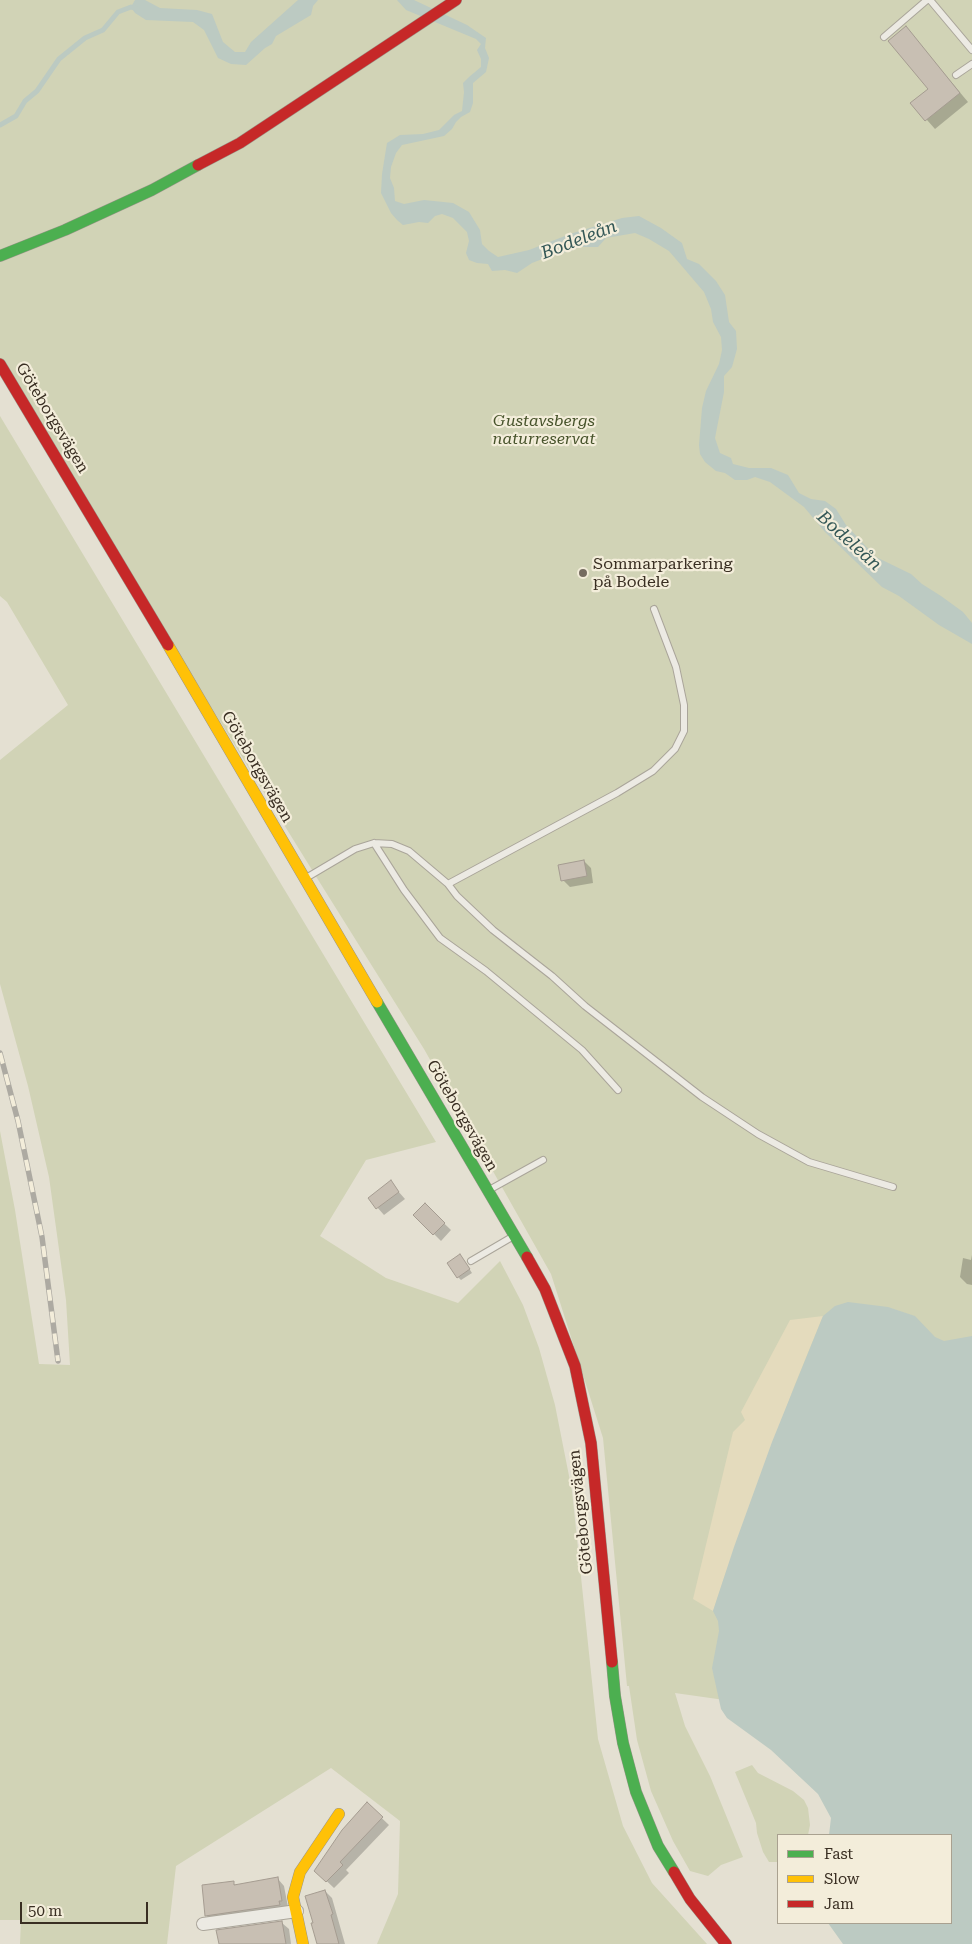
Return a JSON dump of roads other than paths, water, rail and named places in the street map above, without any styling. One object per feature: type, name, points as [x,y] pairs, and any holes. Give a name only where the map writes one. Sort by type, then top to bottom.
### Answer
[{"type":"street","points":[[0,256],[65,230],[152,190],[240,143],[455,1]]},
{"type":"street","name":"Göteborgsvägen","points":[[0,364],[83,501],[545,1289],[575,1366],[591,1443],[615,1696],[623,1743],[636,1792],[658,1846],[690,1900],[726,1944]]},
{"type":"street","points":[[303,1944],[293,1897],[300,1872],[339,1814]]},
{"type":"street","points":[[203,1924],[297,1911]]},
{"type":"lane","points":[[884,37],[928,0],[972,50]]},
{"type":"lane","points":[[956,75],[972,64]]},
{"type":"lane","points":[[448,884],[617,793],[653,771],[675,749],[684,731],[684,704],[676,667],[654,609]]},
{"type":"lane","points":[[374,843],[404,890],[440,938],[486,970],[582,1050],[618,1090]]},
{"type":"lane","points":[[304,880],[355,848],[374,843],[392,844],[408,851],[448,884],[457,896],[493,930],[552,976],[585,1006],[702,1097],[758,1134],[809,1162],[893,1187]]},
{"type":"lane","points":[[487,1192],[543,1160]]},
{"type":"lane","points":[[471,1261],[513,1236]]},
{"type":"water","points":[[135,0],[145,0],[160,8],[197,10],[212,14],[223,42],[235,52],[245,52],[251,42],[298,0],[318,0],[313,6],[311,15],[276,36],[272,44],[246,65],[231,64],[218,58],[204,30],[193,22],[146,20],[135,13],[131,7]]},
{"type":"water","name":"Bodeleån","points":[[397,0],[414,0],[467,25],[486,38],[485,48],[489,58],[486,72],[473,83],[473,103],[470,112],[461,117],[444,136],[402,145],[396,153],[391,167],[390,178],[394,188],[395,201],[404,204],[424,200],[453,203],[469,212],[480,230],[482,244],[498,257],[529,250],[570,234],[622,218],[639,216],[661,228],[682,243],[687,259],[699,264],[716,281],[725,295],[729,322],[736,331],[737,349],[732,367],[724,376],[724,392],[715,438],[720,453],[731,458],[733,464],[749,468],[771,468],[788,475],[799,493],[811,499],[825,501],[836,509],[846,525],[876,557],[911,574],[922,584],[963,612],[972,623],[972,644],[939,625],[899,596],[882,587],[825,532],[804,507],[770,482],[755,477],[747,480],[735,480],[725,473],[716,471],[705,462],[700,454],[699,445],[702,408],[706,391],[719,364],[722,350],[721,337],[713,322],[711,309],[704,292],[669,251],[635,233],[606,238],[598,247],[580,247],[568,252],[558,253],[532,263],[517,273],[505,270],[492,271],[488,264],[469,260],[466,253],[469,241],[467,232],[453,218],[442,214],[435,216],[428,223],[419,222],[403,225],[397,220],[391,213],[381,193],[387,143],[400,135],[423,134],[439,130],[454,115],[462,111],[463,83],[481,67],[481,59],[477,50],[481,44],[476,39],[406,10]]},
{"type":"water","points":[[848,1302],[888,1307],[915,1316],[935,1337],[944,1341],[972,1336],[972,1944],[843,1944],[829,1924],[952,1924],[952,1834],[829,1834],[831,1818],[818,1794],[771,1750],[727,1718],[721,1709],[712,1668],[719,1631],[718,1621],[713,1611],[734,1547],[772,1442],[823,1316],[835,1306]]},
{"type":"waterway","points":[[0,125],[16,116],[25,101],[37,91],[59,59],[85,38],[103,30],[118,12],[131,7],[137,9]]},
{"type":"railway","points":[[0,1053],[18,1121],[42,1237],[58,1361]]},
{"type":"place","name":"Sommarparkering på Bodele","points":[[583,573]]},
{"type":"park label","name":"Gustavsbergs naturreservat","points":[[544,430]]}]
